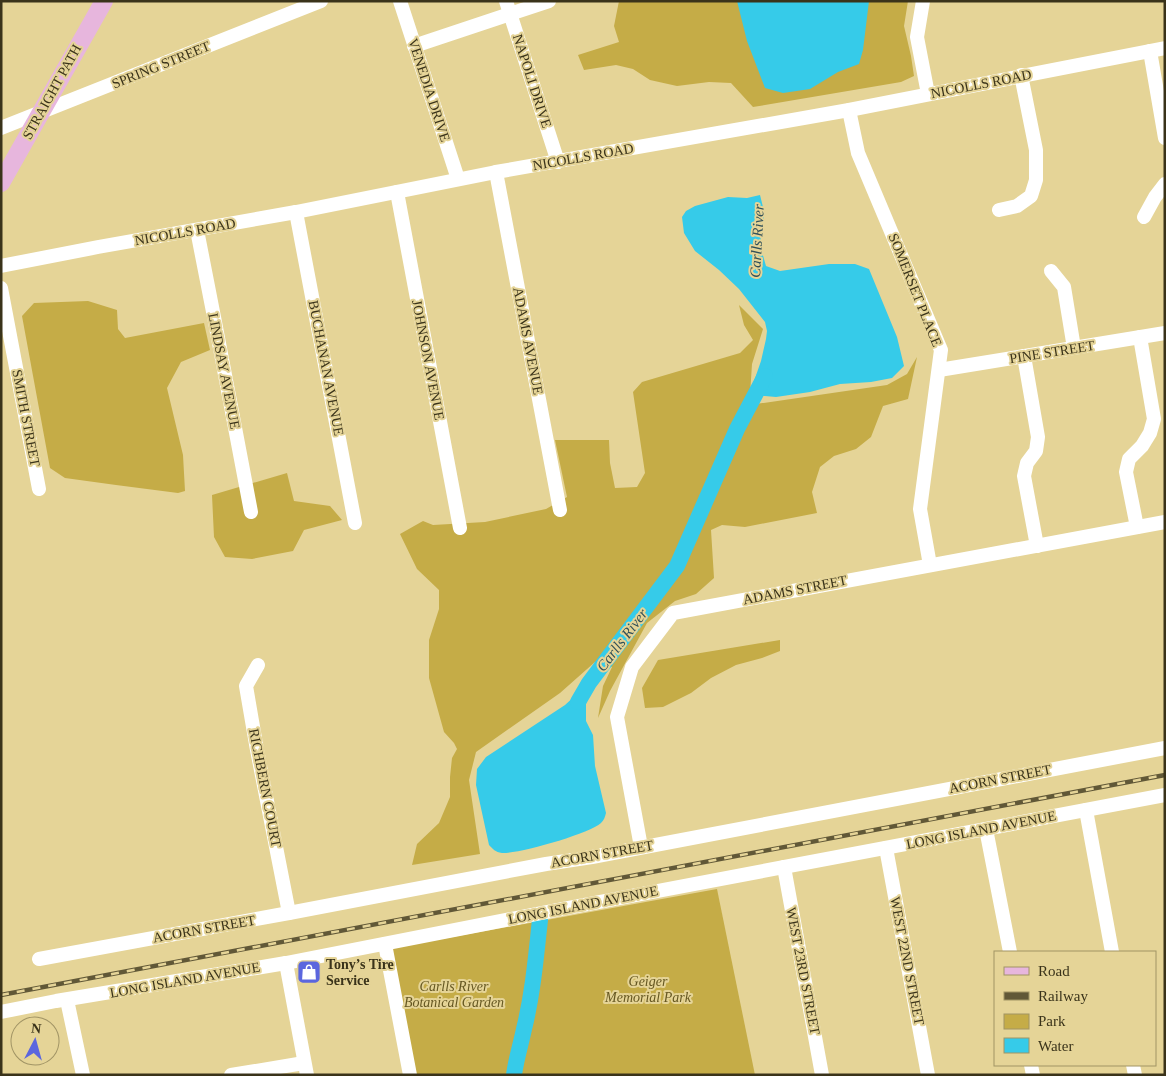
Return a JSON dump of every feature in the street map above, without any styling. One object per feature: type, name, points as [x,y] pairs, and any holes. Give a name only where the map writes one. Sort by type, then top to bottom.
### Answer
[{"type":"main road","name":"STRAIGHT PATH","points":[[1,183],[104,1]]},
{"type":"street","name":"SPRING STREET","points":[[1,128],[321,1]]},
{"type":"street","name":"VENEDIA DRIVE","points":[[400,1],[458,179]]},
{"type":"street","points":[[414,46],[509,8],[550,1]]},
{"type":"street","points":[[923,1],[917,37],[928,94]]},
{"type":"street","name":"NAPOLI DRIVE","points":[[509,8],[558,162]]},
{"type":"street","name":"NICOLLS ROAD","points":[[1,266],[296,212],[496,172],[849,110],[1165,48]]},
{"type":"street","points":[[1150,51],[1165,138]]},
{"type":"street","points":[[999,210],[1017,206],[1032,196],[1036,180],[1036,150],[1021,76]]},
{"type":"street","name":"SOMERSET PLACE","points":[[849,110],[858,153],[941,350],[920,509],[930,565]]},
{"type":"street","name":"ADAMS AVENUE","points":[[496,172],[560,510]]},
{"type":"street","points":[[1144,217],[1165,184]]},
{"type":"street","name":"JOHNSON AVENUE","points":[[397,192],[460,528]]},
{"type":"street","name":"BUCHANAN AVENUE","points":[[296,212],[355,523]]},
{"type":"street","name":"LINDSAY AVENUE","points":[[197,230],[251,512]]},
{"type":"street","points":[[1051,271],[1064,287],[1074,348]]},
{"type":"street","name":"SMITH STREET","points":[[1,288],[39,489]]},
{"type":"street","name":"PINE STREET","points":[[939,370],[1165,333]]},
{"type":"street","points":[[1137,527],[1126,472],[1130,459],[1142,446],[1150,433],[1154,419],[1140,337]]},
{"type":"street","points":[[1024,356],[1038,437],[1036,451],[1027,463],[1024,476],[1037,546]]},
{"type":"street","name":"ADAMS STREET","points":[[641,847],[617,717],[632,667],[673,613],[1165,522]]},
{"type":"street","name":"RICHBERN COURT","points":[[258,665],[246,686],[289,913]]},
{"type":"street","name":"ACORN STREET","points":[[39,959],[1165,748]]},
{"type":"street","name":"LONG ISLAND AVENUE","points":[[1,1012],[286,963],[1165,795]]},
{"type":"street","points":[[1086,810],[1112,951]]},
{"type":"street","points":[[986,829],[1010,951]]},
{"type":"street","name":"WEST 22ND STREET","points":[[886,848],[928,1075]]},
{"type":"street","name":"WEST 23RD STREET","points":[[784,867],[822,1075]]},
{"type":"street","points":[[385,944],[410,1075]]},
{"type":"street","points":[[231,1075],[306,1069],[286,963]]},
{"type":"street","points":[[67,1000],[83,1075]]},
{"type":"green space","points":[[619,1],[908,1],[904,26],[914,76],[901,82],[753,107],[731,83],[709,82],[677,86],[650,80],[633,69],[616,65],[584,70],[578,55],[619,42],[614,26]]},
{"type":"green space","points":[[88,301],[117,310],[118,329],[125,338],[204,323],[210,350],[181,362],[167,388],[183,455],[185,491],[178,493],[65,478],[50,468],[22,316],[34,303]]},
{"type":"green space","points":[[739,305],[763,329],[752,364],[750,395],[746,403],[756,404],[887,385],[907,374],[917,357],[908,399],[883,406],[871,437],[856,449],[834,456],[820,467],[812,492],[817,513],[745,527],[722,525],[711,530],[714,578],[696,594],[675,601],[647,623],[610,691],[598,718],[603,686],[612,667],[595,662],[560,693],[476,752],[469,780],[480,854],[412,865],[417,844],[439,823],[450,797],[452,758],[457,749],[444,732],[429,678],[429,640],[439,609],[439,590],[417,569],[400,534],[423,521],[433,525],[485,522],[546,509],[567,497],[555,440],[609,440],[610,463],[615,488],[637,487],[645,473],[633,392],[642,382],[740,353],[753,340],[744,325]]},
{"type":"green space","points":[[287,473],[294,501],[330,506],[342,520],[304,530],[293,551],[252,559],[225,557],[214,537],[212,495]]},
{"type":"green space","points":[[780,640],[780,651],[736,665],[711,678],[691,693],[663,707],[645,708],[642,688],[658,660]]},
{"type":"green space","name":"Geiger Memorial Park","points":[[717,889],[755,1075],[416,1075],[392,948]]},
{"type":"water","points":[[737,1],[869,1],[863,50],[859,64],[838,72],[810,89],[783,93],[765,88],[747,41]]},
{"type":"water","points":[[760,195],[764,219],[760,245],[766,266],[780,271],[829,264],[855,264],[869,269],[897,337],[904,366],[892,378],[871,382],[840,384],[810,392],[776,397],[755,395],[753,384],[766,339],[765,322],[739,289],[695,251],[684,233],[682,217],[686,211],[695,206],[728,197],[747,198]]},
{"type":"water","points":[[589,683],[586,721],[593,735],[595,766],[606,813],[604,820],[583,832],[553,842],[523,850],[502,853],[496,851],[489,845],[476,785],[477,769],[486,757],[565,705]]},
{"type":"waterway","name":"Carlls River","points":[[578,702],[589,683],[677,566],[737,429],[765,376]]},
{"type":"waterway","name":"Carlls River","points":[[514,1075],[530,1002],[540,920]]},
{"type":"railway","points":[[1,995],[1165,775]]},
{"type":"place","name":"Tony’s Tire Service","points":[[309,972]]},
{"type":"park label","name":"Carlls River Botanical Garden","points":[[454,994]]}]
